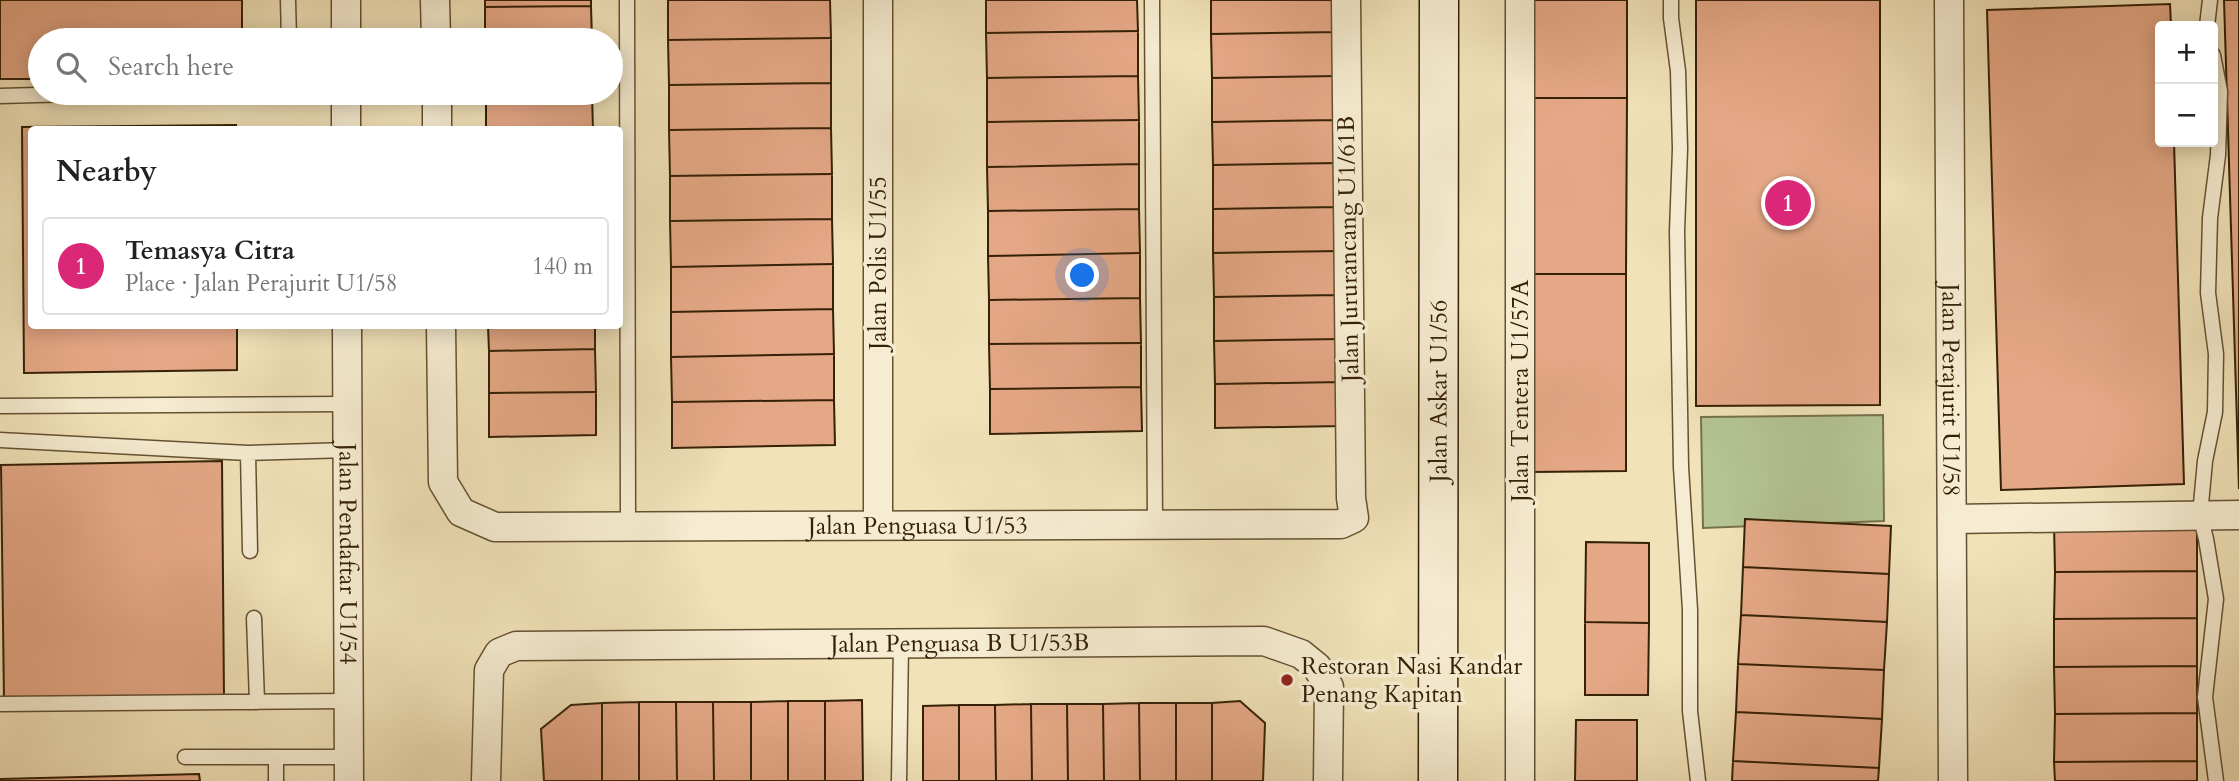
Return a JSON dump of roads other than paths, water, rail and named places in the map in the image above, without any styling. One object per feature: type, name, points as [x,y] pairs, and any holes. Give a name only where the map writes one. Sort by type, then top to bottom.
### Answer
[{"type":"street","points":[[346,0],[346,28]]},
{"type":"street","points":[[435,0],[436,28]]},
{"type":"street","name":"Jalan Polis U1/55","points":[[878,0],[878,526]]},
{"type":"street","name":"Jalan Jururancang U1/61B","points":[[1346,0],[1346,511]]},
{"type":"street","name":"Jalan Askar U1/56","points":[[1438,781],[1439,0]]},
{"type":"street","name":"Jalan Tentera U1/57A","points":[[1520,0],[1520,781]]},
{"type":"street","name":"Jalan Perajurit U1/58","points":[[1950,0],[1953,781]]},
{"type":"street","points":[[346,105],[346,126]]},
{"type":"street","points":[[437,105],[437,126]]},
{"type":"street","name":"Jalan Pendaftar U1/54","points":[[347,329],[349,769]]},
{"type":"street","name":"Jalan Penguasa U1/53","points":[[441,329],[443,482],[461,512],[495,527],[1155,524],[1346,511]]},
{"type":"street","points":[[1952,519],[2239,515]]},
{"type":"street","name":"Jalan Penguasa B U1/53B","points":[[486,781],[489,670],[499,653],[516,646],[1265,641],[1301,654],[1317,667],[1329,687],[1328,781]]},
{"type":"lane","points":[[288,0],[289,28]]},
{"type":"lane","points":[[627,0],[628,527]]},
{"type":"lane","points":[[1152,0],[1155,524]]},
{"type":"lane","points":[[1671,0],[1678,71],[1677,231],[1681,467],[1690,610],[1690,711],[1698,781]]},
{"type":"lane","points":[[2208,21],[2210,0]]},
{"type":"lane","points":[[2216,781],[2205,697],[2216,598],[2200,514],[2205,461],[2215,412],[2216,354],[2208,293],[2210,218],[2218,155],[2218,81]]},
{"type":"lane","points":[[0,96],[28,95]]},
{"type":"lane","points":[[0,407],[348,404]]},
{"type":"lane","points":[[0,440],[247,453],[348,450]]},
{"type":"lane","points":[[247,453],[250,551]]},
{"type":"lane","points":[[254,618],[257,702]]},
{"type":"lane","points":[[900,781],[901,644]]},
{"type":"lane","points":[[0,704],[349,701]]},
{"type":"lane","points":[[184,757],[276,757],[349,769]]},
{"type":"lane","points":[[276,757],[276,781]]},
{"type":"place","name":"Temasya Citra","points":[[1788,203]]},
{"type":"place","name":"Restoran Nasi Kandar Penang Kapitan","points":[[1287,680]]}]
